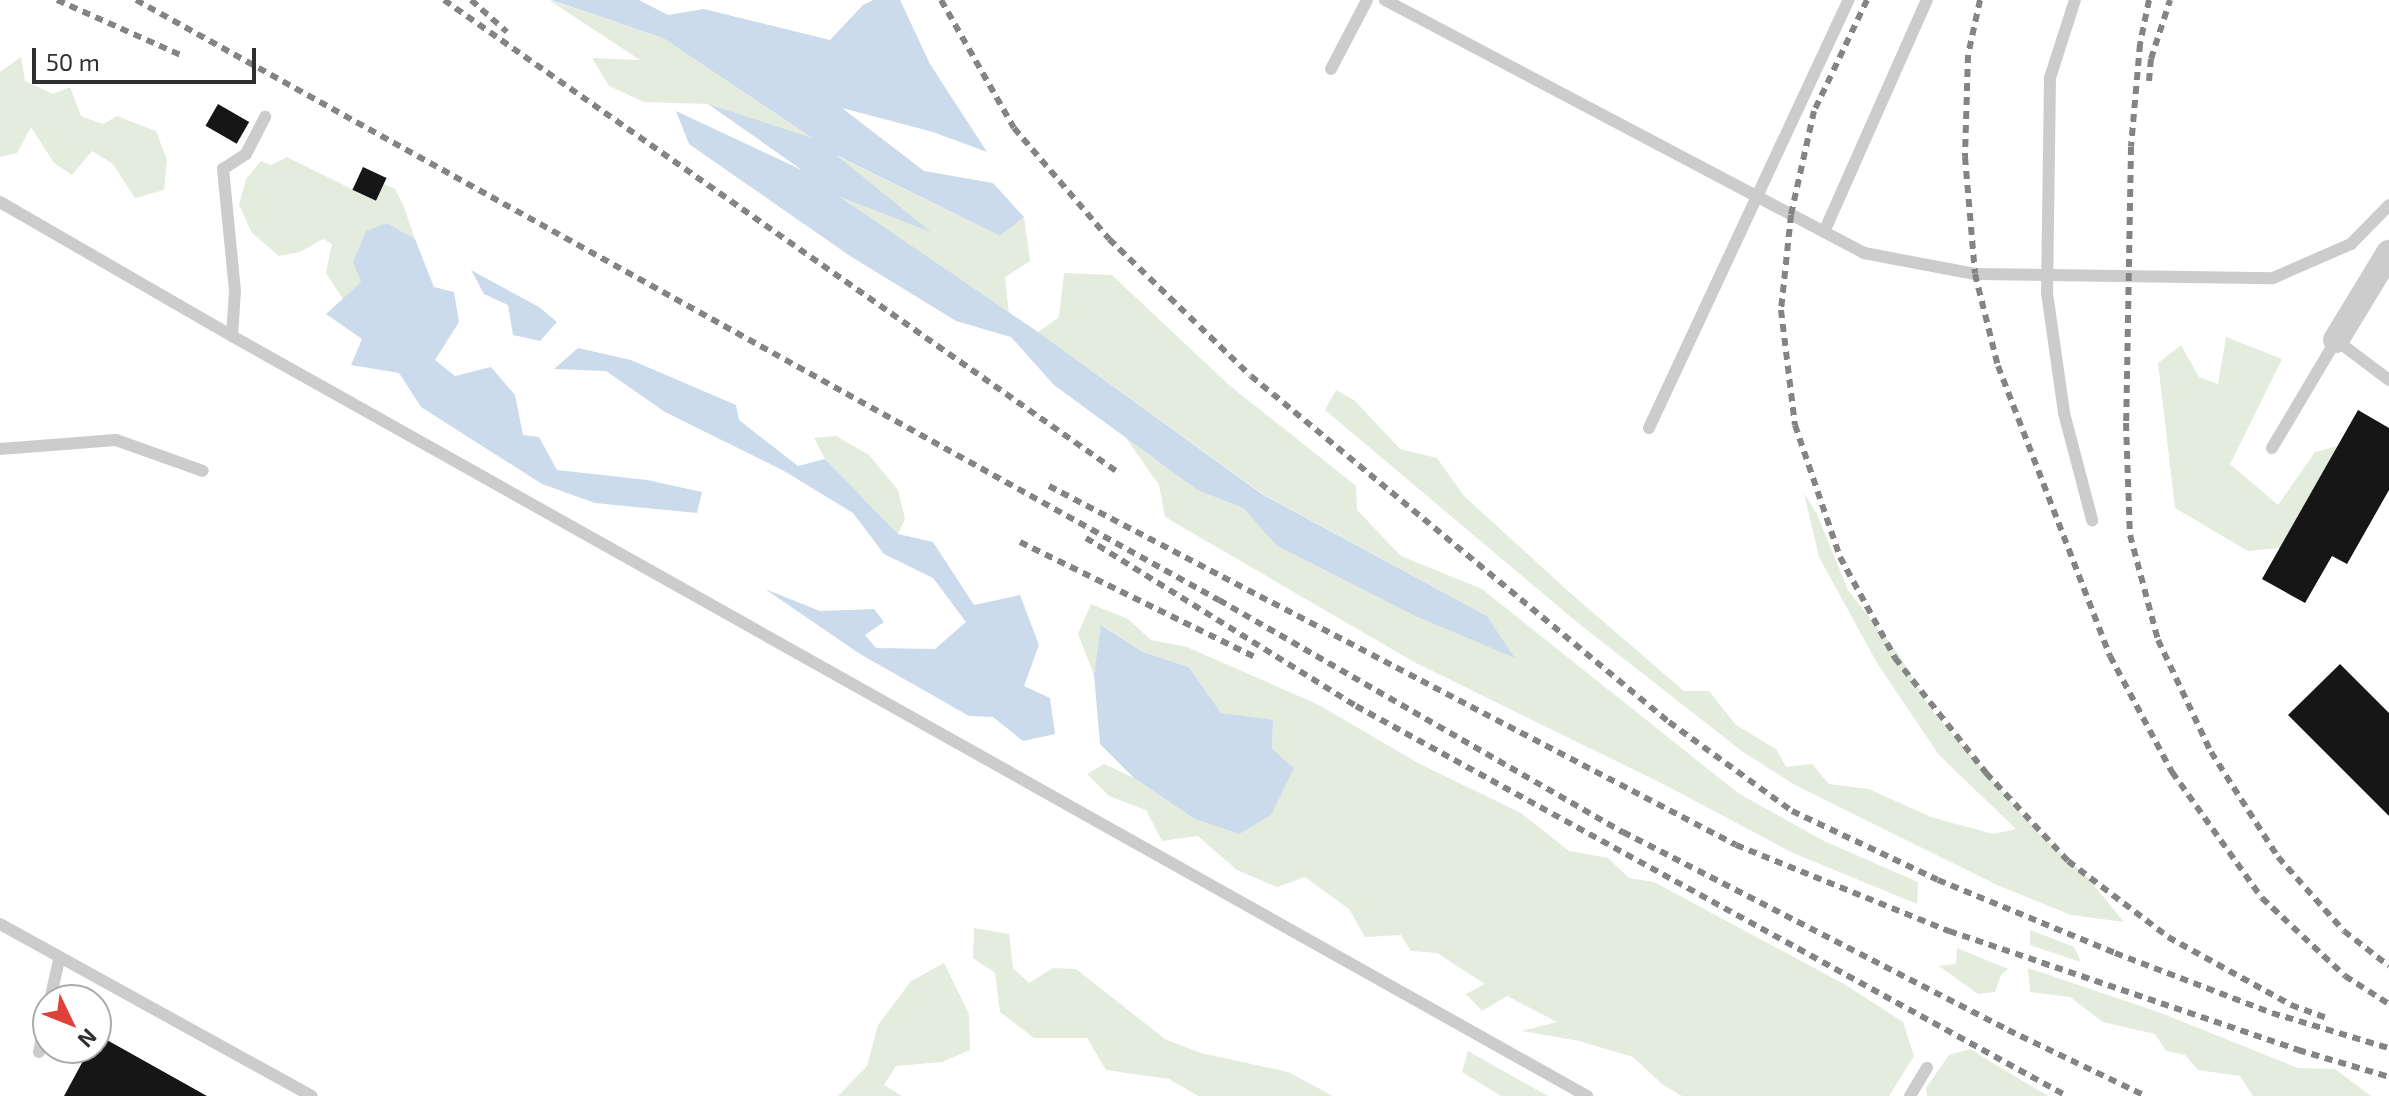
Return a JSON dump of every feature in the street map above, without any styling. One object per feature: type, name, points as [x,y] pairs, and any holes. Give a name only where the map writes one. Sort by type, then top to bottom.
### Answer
[{"type":"street","points":[[2336,340],[2389,253]]},
{"type":"lane","points":[[1331,69],[1367,0]]},
{"type":"lane","points":[[1385,0],[1864,253],[1975,274],[2273,278],[2351,244],[2389,205]]},
{"type":"lane","points":[[1649,428],[1849,0]]},
{"type":"lane","points":[[1824,232],[1927,0]]},
{"type":"lane","points":[[2075,0],[2050,78],[2046,169],[2047,293],[2064,413],[2092,520]]},
{"type":"lane","points":[[232,336],[235,291],[223,169],[246,154],[265,117]]},
{"type":"lane","points":[[0,202],[232,336],[1587,1096]]},
{"type":"lane","points":[[2272,448],[2336,340],[2389,380]]},
{"type":"lane","points":[[0,449],[116,440],[203,471]]},
{"type":"lane","points":[[0,924],[59,960],[312,1096]]},
{"type":"lane","points":[[54,984],[59,960]]},
{"type":"lane","points":[[1910,1096],[1927,1068]]},
{"type":"shaded area","points":[[549,0],[663,38],[816,141],[708,104],[644,102],[609,86],[592,58],[640,60]]},
{"type":"shaded area","points":[[21,57],[25,81],[53,94],[70,87],[81,116],[103,124],[117,116],[156,131],[167,160],[164,190],[135,198],[113,164],[92,151],[72,175],[54,163],[31,127],[17,153],[0,157],[0,72]]},
{"type":"shaded area","points":[[831,153],[1000,236],[1024,217],[1030,261],[1005,277],[1009,314],[833,193],[928,230]]},
{"type":"shaded area","points":[[287,157],[376,201],[384,184],[395,189],[404,207],[415,239],[387,223],[361,282],[343,299],[326,273],[332,244],[323,239],[300,252],[279,256],[252,233],[239,205],[246,179],[261,161],[271,165]]},
{"type":"shaded area","points":[[1064,273],[1112,275],[1229,385],[1356,486],[1357,510],[1401,556],[1482,589],[1738,793],[1824,841],[1918,882],[1917,904],[1793,853],[1663,784],[1414,662],[1165,517],[1159,485],[1126,438],[1197,490],[1243,508],[1277,546],[1415,616],[1514,657],[1487,616],[1263,494],[1038,332],[1059,317]]},
{"type":"shaded area","points":[[2226,337],[2282,359],[2230,464],[2278,505],[2315,452],[2338,446],[2280,548],[2248,551],[2175,508],[2158,363],[2181,345],[2199,377],[2218,384]]},
{"type":"shaded area","points":[[1336,390],[1354,400],[1400,449],[1437,458],[1463,495],[1568,591],[1684,691],[1709,691],[1736,725],[1776,749],[1786,767],[1812,764],[1829,784],[1869,789],[1931,817],[1993,834],[2016,829],[1939,755],[1877,663],[1819,557],[1804,493],[1817,514],[1848,590],[1900,656],[1930,708],[2035,829],[2088,878],[2124,922],[2071,915],[1997,885],[1795,785],[1743,752],[1578,623],[1325,410]]},
{"type":"shaded area","points":[[836,436],[869,455],[898,490],[905,519],[898,534],[825,459],[814,438]]},
{"type":"shaded area","points":[[1091,604],[1128,619],[1151,640],[1187,647],[1319,705],[1418,763],[1521,813],[1569,851],[1608,858],[1629,878],[1654,882],[1844,984],[1903,1022],[1914,1056],[1889,1096],[1682,1096],[1662,1084],[1633,1057],[1579,1041],[1522,1031],[1557,1022],[1507,996],[1482,1011],[1466,994],[1485,984],[1437,953],[1411,951],[1401,935],[1365,937],[1349,909],[1305,877],[1277,887],[1237,870],[1198,836],[1162,841],[1146,810],[1109,796],[1087,774],[1104,764],[1134,778],[1193,818],[1272,749],[1273,721],[1221,713],[1189,667],[1143,652],[1102,625],[1094,675],[1078,634]]},
{"type":"shaded area","points":[[974,928],[1009,934],[1013,968],[1029,983],[1053,968],[1076,969],[1165,1039],[1201,1053],[1288,1072],[1333,1096],[1198,1096],[1169,1079],[1106,1070],[1087,1038],[1034,1038],[1000,1012],[995,973],[973,958]]},
{"type":"shaded area","points":[[2030,930],[2074,947],[2081,962],[2030,945]]},
{"type":"shaded area","points":[[1957,948],[2008,969],[2001,975],[1995,992],[1978,994],[1939,966],[1956,964]]},
{"type":"shaded area","points":[[944,963],[969,1014],[970,1050],[942,1062],[896,1066],[884,1085],[902,1096],[838,1096],[867,1066],[878,1025],[911,981]]},
{"type":"shaded area","points":[[2028,968],[2161,1013],[2298,1068],[2335,1069],[2371,1096],[2253,1096],[2240,1076],[2198,1070],[2185,1055],[2166,1051],[2155,1034],[2103,1022],[2070,997],[2030,992]]},
{"type":"shaded area","points":[[1970,1049],[2049,1096],[1927,1096],[1926,1088],[1949,1055]]},
{"type":"shaded area","points":[[1468,1051],[1548,1096],[1501,1096],[1462,1072]]},
{"type":"water","points":[[551,0],[639,0],[668,15],[704,9],[830,40],[863,5],[873,0],[900,0],[930,64],[987,152],[933,132],[842,108],[924,171],[993,183],[1024,217],[1000,236],[836,155],[931,232],[838,196],[1038,332],[1262,494],[1487,616],[1515,658],[1415,616],[1277,546],[1243,508],[1197,490],[1054,385],[1011,337],[956,321],[850,256],[689,144],[676,111],[802,170],[708,104],[812,138],[663,38]]},
{"type":"water","points":[[387,223],[415,239],[434,287],[454,292],[459,322],[435,360],[455,376],[491,367],[515,395],[523,435],[539,437],[557,470],[647,480],[702,492],[697,513],[595,503],[542,484],[421,407],[399,373],[351,365],[362,339],[326,314],[361,282],[353,262],[366,231]]},
{"type":"water","points":[[471,270],[539,307],[557,322],[540,341],[513,335],[508,305],[484,294]]},
{"type":"water","points":[[578,348],[631,360],[736,405],[739,420],[798,466],[825,459],[898,534],[933,542],[974,605],[1020,595],[1039,645],[1024,686],[1050,698],[1055,734],[1023,741],[993,717],[969,716],[860,654],[765,589],[820,611],[874,609],[884,622],[865,635],[876,648],[935,649],[966,622],[933,578],[884,554],[853,513],[784,471],[665,412],[606,371],[554,369]]},
{"type":"water","points":[[1101,625],[1143,652],[1189,667],[1221,713],[1273,720],[1272,749],[1294,768],[1271,815],[1239,834],[1193,818],[1134,778],[1100,744],[1094,675]]},
{"type":"building","points":[[218,104],[249,122],[237,144],[206,126]]},
{"type":"building","points":[[363,167],[387,178],[376,201],[352,190]]},
{"type":"building","points":[[2358,410],[2389,428],[2389,490],[2347,564],[2332,556],[2305,603],[2262,579]]},
{"type":"building","points":[[2340,664],[2389,713],[2389,816],[2288,715]]},
{"type":"building","points":[[112,1043],[207,1096],[64,1096],[81,1064],[112,1064]]},
{"type":"railway","points":[[57,0],[183,56]]},
{"type":"railway","points":[[136,0],[1219,600],[1623,832],[2008,1030],[2146,1096]]},
{"type":"railway","points":[[444,0],[1119,473]]},
{"type":"railway","points":[[471,0],[507,32]]},
{"type":"railway","points":[[941,0],[1014,128],[1109,239],[1251,376],[1669,722],[1792,811],[1938,880],[2272,1013],[2389,1048]]},
{"type":"railway","points":[[1867,0],[1814,111],[1791,215],[1781,310],[1795,425],[1840,557],[1895,658],[1986,773],[2068,861],[2168,937],[2291,1005],[2326,1018]]},
{"type":"railway","points":[[1980,0],[1968,55],[1965,157],[1975,274],[1998,366],[2110,656],[2172,772],[2262,898],[2345,976],[2389,1004]]},
{"type":"railway","points":[[2149,0],[2140,44],[2131,147],[2126,423],[2130,535],[2158,640],[2211,752],[2278,857],[2344,931],[2389,966]]},
{"type":"railway","points":[[2149,81],[2151,59],[2170,0]]},
{"type":"railway","points":[[1049,486],[1736,845],[1949,931],[2298,1050],[2389,1077]]},
{"type":"railway","points":[[1086,538],[1356,706],[2067,1096]]},
{"type":"railway","points":[[1020,542],[1255,657]]}]
